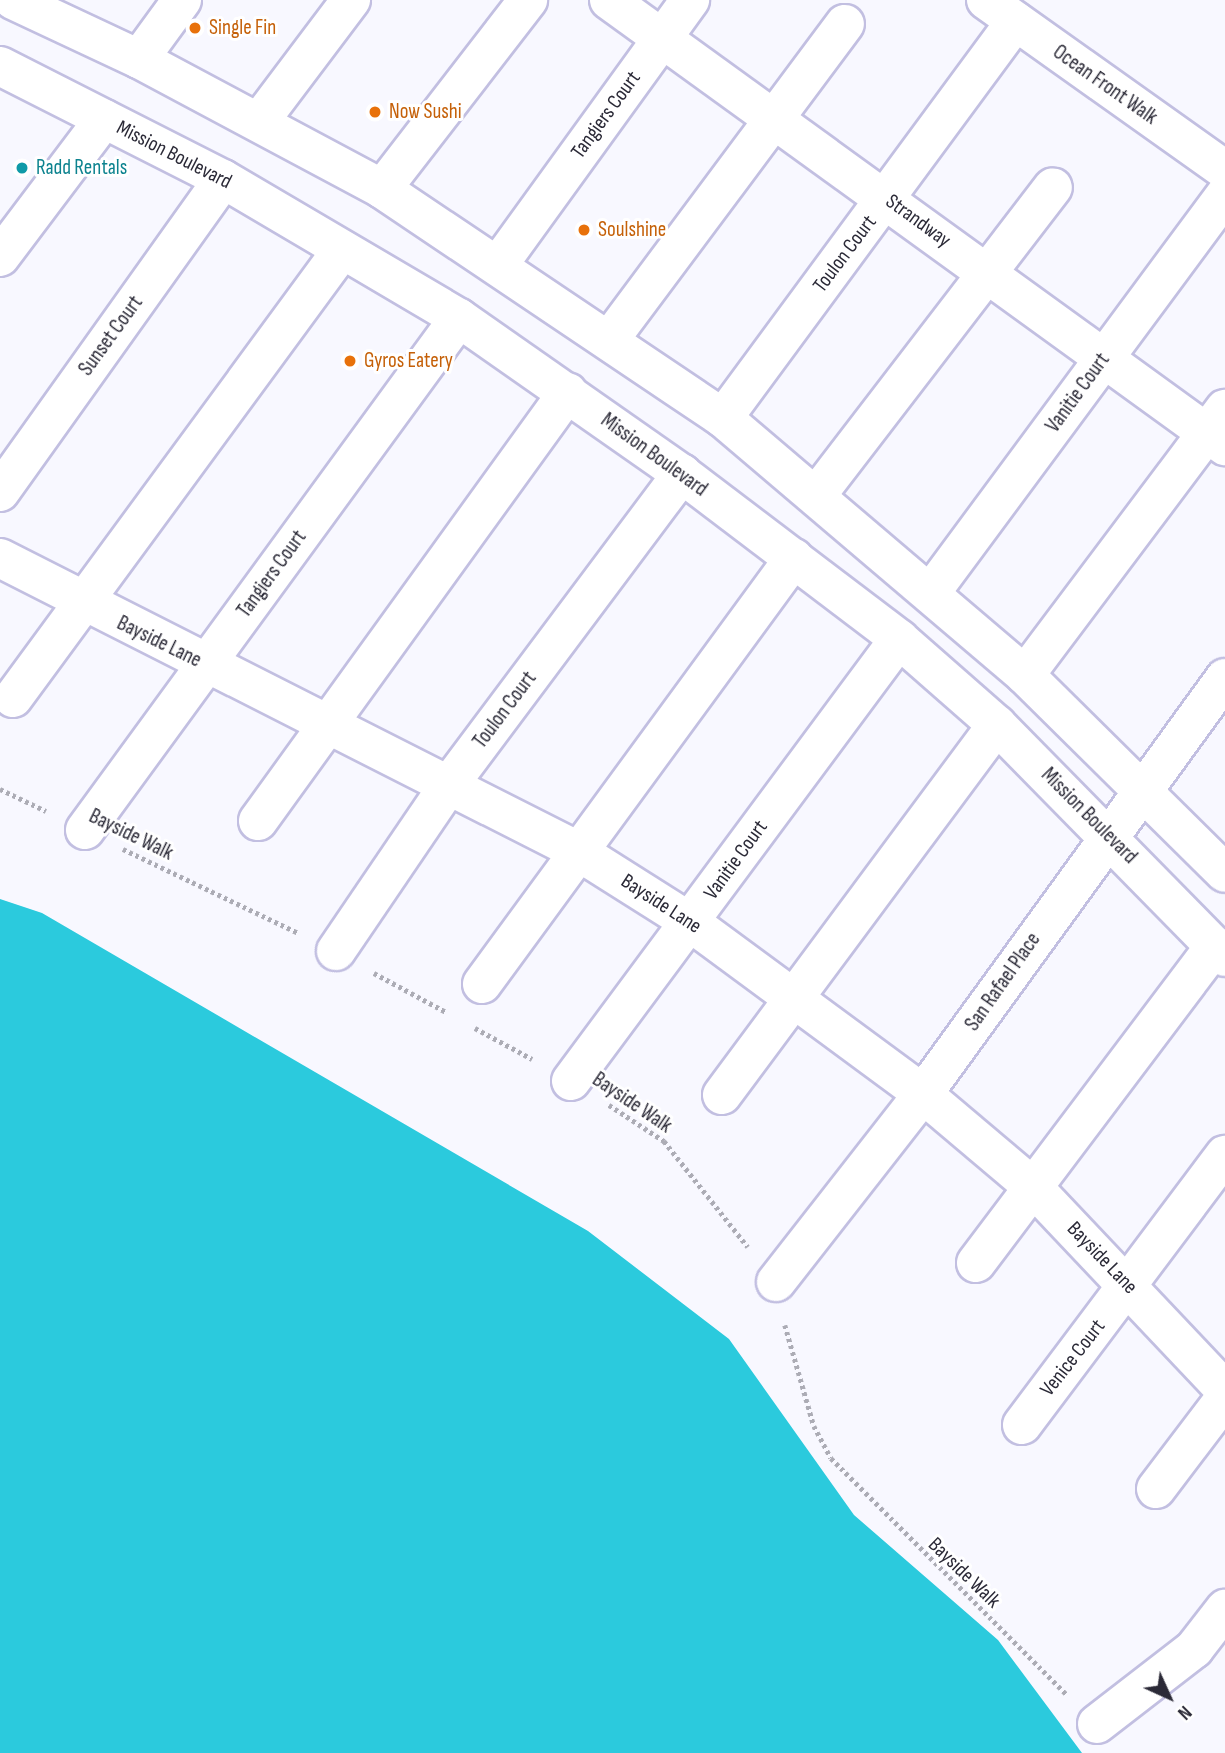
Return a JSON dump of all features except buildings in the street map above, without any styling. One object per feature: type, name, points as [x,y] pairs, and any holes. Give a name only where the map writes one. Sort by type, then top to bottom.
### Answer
[{"type":"street","points":[[13,0],[139,58],[382,189],[499,264],[723,418],[932,591],[1025,675],[1225,873]]},
{"type":"street","points":[[139,58],[182,0]]},
{"type":"street","points":[[259,122],[351,0]]},
{"type":"street","points":[[382,189],[528,0]]},
{"type":"street","name":"Strandway","points":[[609,0],[660,39],[776,117],[1105,356],[1219,429]]},
{"type":"street","name":"Tangiers Court","points":[[499,264],[690,0]]},
{"type":"street","name":"Ocean Front Walk","points":[[1001,11],[1225,170]]},
{"type":"street","name":"Toulon Court","points":[[723,418],[887,199],[1001,11]]},
{"type":"street","points":[[610,339],[845,24]]},
{"type":"street","name":"Mission Boulevard","points":[[0,66],[223,179],[459,318],[682,474],[899,639],[997,725],[1108,833],[1220,951]]},
{"type":"street","points":[[0,257],[104,119]]},
{"type":"street","name":"Sunset Court","points":[[0,492],[223,179]]},
{"type":"street","points":[[816,496],[1053,187]]},
{"type":"street","name":"Vanitie Court","points":[[932,591],[1225,195]]},
{"type":"street","points":[[13,698],[342,250]]},
{"type":"street","name":"Tangiers Court","points":[[85,830],[459,318]]},
{"type":"street","points":[[258,821],[568,392]]},
{"type":"street","points":[[1025,675],[1219,429]]},
{"type":"street","name":"Toulon Court","points":[[336,951],[449,785],[682,474]]},
{"type":"street","name":"Bayside Lane","points":[[0,558],[82,603],[576,850],[690,922],[795,996],[923,1094],[1034,1187],[1225,1390]]},
{"type":"street","points":[[482,984],[576,850],[794,558]]},
{"type":"street","name":"Vanitie Court","points":[[571,1081],[899,639]]},
{"type":"street","name":"San Rafael Place","points":[[776,1282],[923,1094],[1108,833],[1225,678]]},
{"type":"street","points":[[722,1095],[997,725]]},
{"type":"street","points":[[976,1264],[1220,951]]},
{"type":"street","name":"Venice Court","points":[[1021,1425],[1129,1286],[1225,1155]]},
{"type":"street","points":[[1156,1489],[1225,1398]]},
{"type":"street","points":[[1097,1724],[1194,1649],[1225,1609]]},
{"type":"path","name":"Bayside Walk","points":[[0,789],[336,951],[453,1016]]},
{"type":"path","name":"Bayside Walk","points":[[465,1023],[571,1081],[664,1141],[776,1282],[814,1426],[831,1458],[1097,1724]]},
{"type":"water","points":[[0,899],[42,913],[588,1231],[729,1339],[854,1515],[998,1640],[1082,1753],[0,1753]]},
{"type":"place","name":"Single Fin","points":[[195,28]]},
{"type":"place","name":"Now Sushi","points":[[375,112]]},
{"type":"place","name":"Radd Rentals","points":[[22,168]]},
{"type":"place","name":"Soulshine","points":[[584,230]]},
{"type":"place","name":"Gyros Eatery","points":[[350,361]]}]
